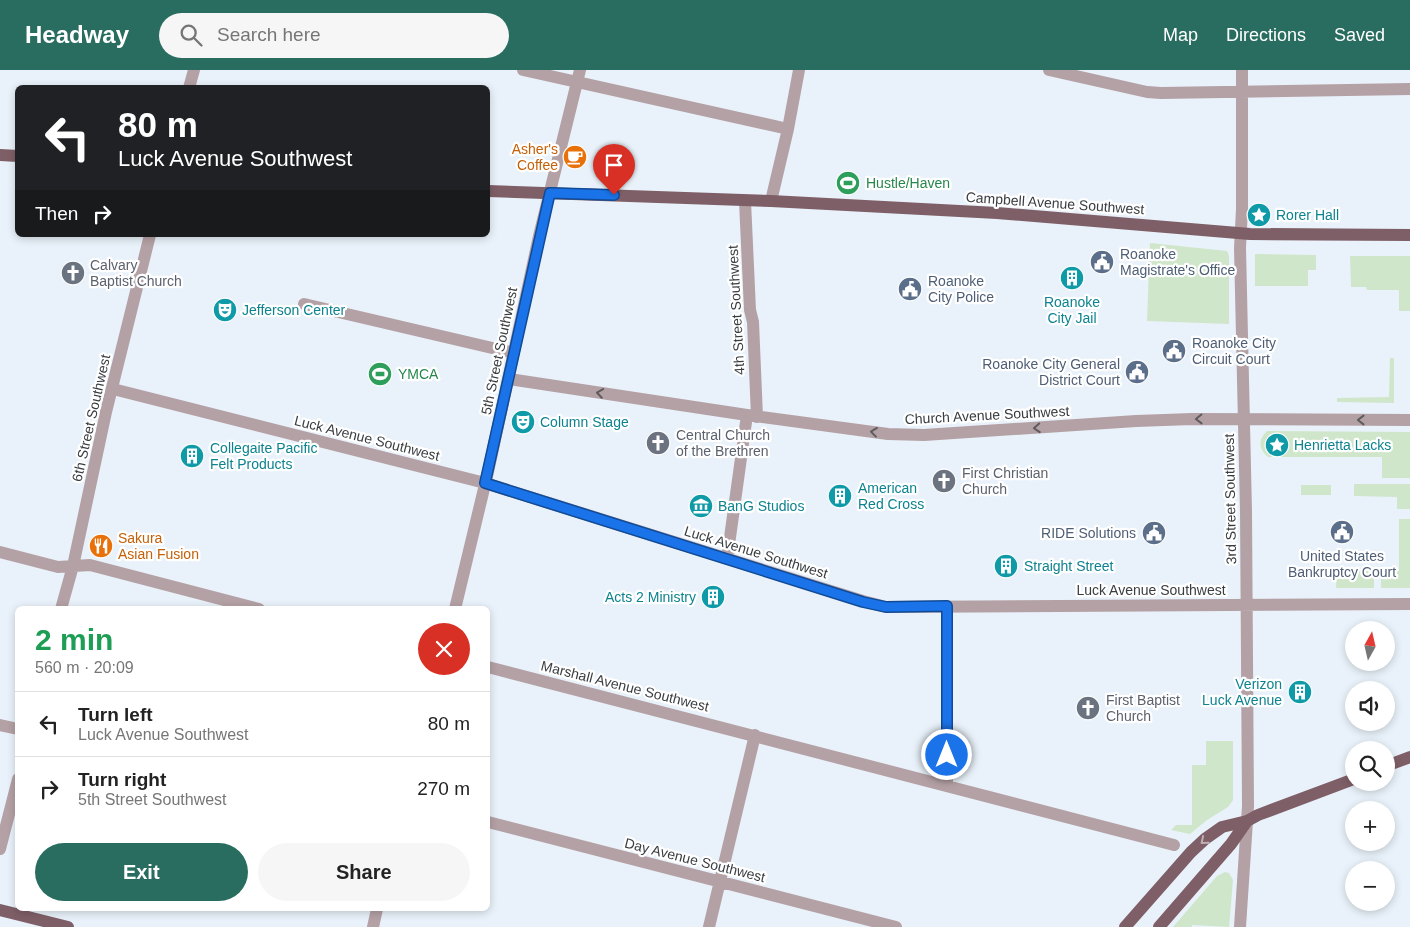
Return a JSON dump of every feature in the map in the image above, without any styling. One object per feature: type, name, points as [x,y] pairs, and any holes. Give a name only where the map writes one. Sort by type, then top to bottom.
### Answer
[{"type":"main road","points":[[0,155],[15,156]]},
{"type":"main road","name":"Campbell Avenue Southwest","points":[[490,191],[771,201],[1045,216],[1269,235],[1410,235]]},
{"type":"main road","points":[[1395,763],[1410,757]]},
{"type":"main road","points":[[1125,927],[1191,852],[1222,827],[1247,821],[1345,781]]},
{"type":"main road","points":[[1159,927],[1231,844],[1247,821]]},
{"type":"main road","points":[[0,910],[68,927]]},
{"type":"street","points":[[190,85],[194,70]]},
{"type":"street","points":[[523,70],[578,76],[788,128]]},
{"type":"street","points":[[771,201],[800,70]]},
{"type":"street","points":[[1049,70],[1147,92],[1410,89]]},
{"type":"street","name":"3rd Street Southwest","points":[[1240,927],[1247,821],[1244,419],[1240,248],[1242,70]]},
{"type":"street","name":"5th Street Southwest","points":[[456,606],[578,76]]},
{"type":"street","name":"4th Street Southwest","points":[[727,559],[752,416],[754,322],[750,310],[746,200]]},
{"type":"street","name":"6th Street Southwest","points":[[62,606],[73,566],[112,389],[150,237]]},
{"type":"street","points":[[304,304],[514,353]]},
{"type":"street","name":"Church Avenue Southwest","points":[[509,379],[752,416],[888,434],[924,435],[1136,421],[1244,419],[1410,420]]},
{"type":"street","name":"Luck Avenue Southwest","points":[[112,389],[485,483],[863,602],[886,607],[1410,604]]},
{"type":"street","points":[[0,552],[58,567],[90,565],[247,606]]},
{"type":"street","points":[[947,606],[947,786]]},
{"type":"street","name":"Marshall Avenue Southwest","points":[[490,668],[1174,845]]},
{"type":"street","points":[[0,725],[15,728]]},
{"type":"street","points":[[709,927],[755,735]]},
{"type":"street","points":[[0,849],[15,792]]},
{"type":"street","name":"Day Avenue Southwest","points":[[490,823],[896,927]]},
{"type":"street","points":[[373,927],[377,911]]},
{"type":"green space","points":[[1150,243],[1227,251],[1229,256],[1229,324],[1147,321]]},
{"type":"green space","points":[[1255,254],[1316,255],[1316,270],[1308,270],[1308,286],[1255,286]]},
{"type":"green space","points":[[1350,256],[1410,256],[1410,311],[1399,311],[1399,290],[1367,290],[1366,287],[1351,287]]},
{"type":"green space","points":[[1390,358],[1394,358],[1394,403],[1337,402],[1337,398],[1389,397]]},
{"type":"green space","points":[[1267,431],[1410,432],[1410,478],[1382,478],[1382,457],[1268,457],[1260,444]]},
{"type":"green space","points":[[1354,484],[1410,484],[1410,509],[1397,509],[1397,497],[1354,496]]},
{"type":"green space","points":[[1301,485],[1331,485],[1331,495],[1301,495]]},
{"type":"green space","points":[[1399,519],[1410,519],[1410,588],[1381,588],[1381,571],[1399,571]]},
{"type":"green space","points":[[1337,570],[1374,571],[1374,588],[1336,588]]},
{"type":"green space","points":[[1206,741],[1233,741],[1233,800],[1228,807],[1207,820],[1190,834],[1171,830],[1176,825],[1192,825],[1192,765],[1206,765]]},
{"type":"green space","points":[[1225,872],[1229,873],[1233,880],[1229,927],[1192,925],[1192,927],[1173,927],[1217,876]]},
{"type":"place","name":"Asher's Coffee","points":[[575,157]]},
{"type":"place","name":"Hustle/Haven","points":[[848,183]]},
{"type":"place","name":"Rorer Hall","points":[[1259,215]]},
{"type":"place","name":"Roanoke Magistrate's Office","points":[[1102,262]]},
{"type":"place","name":"Calvary Baptist Church","points":[[73,273]]},
{"type":"place","name":"Roanoke City Jail","points":[[1072,278]]},
{"type":"place","name":"Roanoke City Police","points":[[910,289]]},
{"type":"place","name":"Jefferson Center","points":[[225,310]]},
{"type":"place","name":"Roanoke City Circuit Court","points":[[1174,351]]},
{"type":"place","name":"Roanoke City General District Court","points":[[1137,372]]},
{"type":"place","name":"YMCA","points":[[380,374]]},
{"type":"place","name":"Column Stage","points":[[523,422]]},
{"type":"place","name":"Central Church of the Brethren","points":[[658,443]]},
{"type":"place","name":"Henrietta Lacks","points":[[1277,445]]},
{"type":"place","name":"Collegaite Pacific Felt Products","points":[[192,456]]},
{"type":"place","name":"First Christian Church","points":[[944,481]]},
{"type":"place","name":"American Red Cross","points":[[840,496]]},
{"type":"place","name":"BanG Studios","points":[[701,506]]},
{"type":"place","name":"United States Bankruptcy Court","points":[[1342,532]]},
{"type":"place","name":"RIDE Solutions","points":[[1154,533]]},
{"type":"place","name":"Sakura Asian Fusion","points":[[101,546]]},
{"type":"place","name":"Straight Street","points":[[1006,566]]},
{"type":"place","name":"Acts 2 Ministry","points":[[713,597]]},
{"type":"place","name":"Verizon Luck Avenue","points":[[1300,692]]},
{"type":"place","name":"First Baptist Church","points":[[1088,708]]},
{"type":"route","points":[[614,195],[550,193],[485,483],[863,602],[886,607],[947,606],[947,755]]}]
